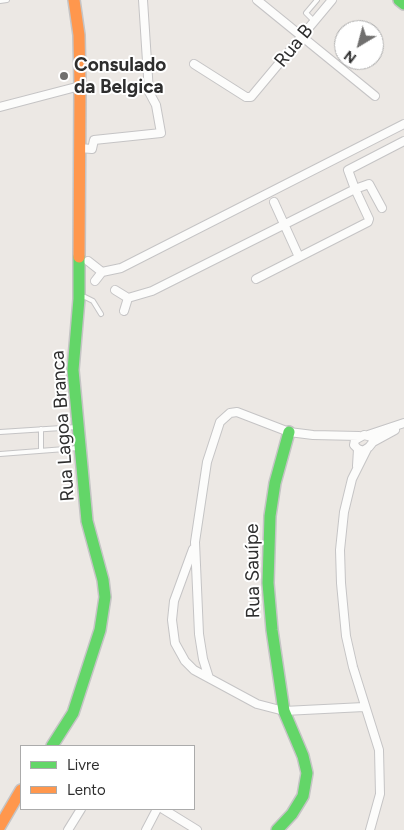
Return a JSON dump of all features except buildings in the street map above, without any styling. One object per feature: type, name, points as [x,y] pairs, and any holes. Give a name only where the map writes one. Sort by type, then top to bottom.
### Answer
[{"type":"street","name":"Rua Lagoa Branca","points":[[53,745],[73,713],[104,612],[103,580],[87,521],[73,362],[79,299],[80,86],[79,35],[74,0]]},
{"type":"street","points":[[79,148],[92,149],[94,140],[161,132],[156,105],[149,92],[143,0]]},
{"type":"street","points":[[257,0],[300,37],[375,96]]},
{"type":"street","name":"Rua B","points":[[194,64],[246,97],[251,97],[332,0]]},
{"type":"street","points":[[399,0],[404,4]]},
{"type":"street","points":[[0,107],[80,86]]},
{"type":"street","points":[[95,281],[102,272],[120,268],[404,124]]},
{"type":"street","points":[[256,279],[368,222],[347,174],[351,167],[404,141]]},
{"type":"street","points":[[114,290],[128,298],[152,291],[355,189],[369,184],[382,208]]},
{"type":"street","points":[[274,202],[300,257]]},
{"type":"street","points":[[88,261],[102,272]]},
{"type":"street","points":[[124,311],[128,298]]},
{"type":"street","points":[[364,707],[284,711],[257,704],[194,670],[183,659],[175,643],[172,620],[174,601],[195,542],[208,462],[220,422],[230,413],[237,412],[289,432],[338,436],[370,438],[404,425]]},
{"type":"street","name":"Rua Sauípe","points":[[277,830],[292,814],[303,796],[306,785],[304,756],[284,711],[272,630],[267,558],[272,499],[289,432]]},
{"type":"street","points":[[338,436],[356,447],[366,449]]},
{"type":"street","points":[[356,468],[355,440],[359,436]]},
{"type":"street","points":[[370,438],[356,468],[344,512],[340,550],[346,636],[364,707],[378,750],[380,794],[370,830]]},
{"type":"street","points":[[195,542],[196,590],[203,659],[209,678]]},
{"type":"street","points":[[179,589],[190,586],[196,590]]},
{"type":"street","points":[[183,659],[194,662],[203,659]]},
{"type":"street","points":[[0,826],[20,792]]},
{"type":"street","points":[[68,830],[80,810]]},
{"type":"street","points":[[146,830],[156,810]]},
{"type":"street","points":[[165,810],[197,830]]},
{"type":"lane","points":[[0,1],[7,0]]},
{"type":"lane","points":[[314,21],[306,13],[317,0]]},
{"type":"lane","points":[[79,299],[85,297],[93,301],[101,314]]},
{"type":"lane","points":[[0,432],[79,427]]},
{"type":"lane","points":[[41,429],[41,451]]},
{"type":"lane","points":[[0,454],[81,448]]},
{"type":"traffic: fast","points":[[399,0],[404,4]]},
{"type":"traffic: fast","points":[[53,745],[73,713],[100,630],[105,597],[103,580],[87,521],[73,370],[79,299],[79,257]]},
{"type":"traffic: fast","points":[[277,830],[292,814],[303,796],[307,773],[303,756],[284,711],[272,630],[268,583],[270,516],[275,483],[289,432]]},
{"type":"traffic: slow","points":[[74,0],[79,35],[80,86],[79,257]]},
{"type":"traffic: slow","points":[[0,826],[20,792]]},
{"type":"place","name":"Consulado da Belgica","points":[[64,76]]}]
